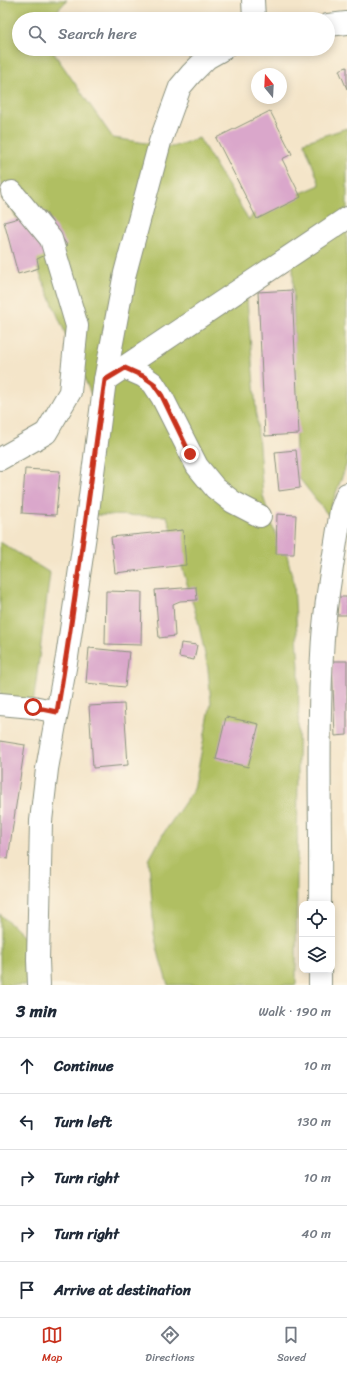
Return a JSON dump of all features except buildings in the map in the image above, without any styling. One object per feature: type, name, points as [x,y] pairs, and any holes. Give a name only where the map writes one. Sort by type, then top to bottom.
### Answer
[{"type":"street","points":[[253,0],[254,12]]},
{"type":"street","points":[[335,24],[347,23]]},
{"type":"street","points":[[39,985],[38,960],[41,821],[47,768],[66,657],[105,380],[125,272],[160,142],[180,87],[191,74],[210,56]]},
{"type":"street","points":[[0,459],[46,433],[70,392],[76,326],[51,240],[12,192]]},
{"type":"street","points":[[105,380],[347,218]]},
{"type":"street","points":[[125,368],[143,376],[153,383],[162,396],[197,466],[215,488],[233,502],[260,516]]},
{"type":"street","points":[[320,901],[319,707],[322,653],[325,616],[341,510],[347,494]]},
{"type":"street","points":[[0,704],[33,707],[57,712]]},
{"type":"street","points":[[320,973],[320,985]]},
{"type":"green space","points":[[0,0],[67,0],[56,12],[12,12],[12,56],[56,56],[113,138],[172,147],[199,138],[249,220],[254,213],[320,185],[304,142],[347,128],[347,463],[328,515],[296,474],[293,266],[246,287],[263,496],[273,528],[287,555],[294,585],[299,667],[296,985],[168,985],[154,934],[149,860],[163,834],[194,789],[211,703],[208,669],[198,621],[167,516],[88,515],[94,401],[0,180]]},
{"type":"green space","points":[[0,542],[50,573],[32,713],[0,705]]},
{"type":"green space","points":[[0,914],[42,954],[46,985],[0,985]]},
{"type":"route","points":[[33,707],[57,712],[84,535],[105,380],[125,368],[143,376],[153,383],[162,396],[190,454]]}]
